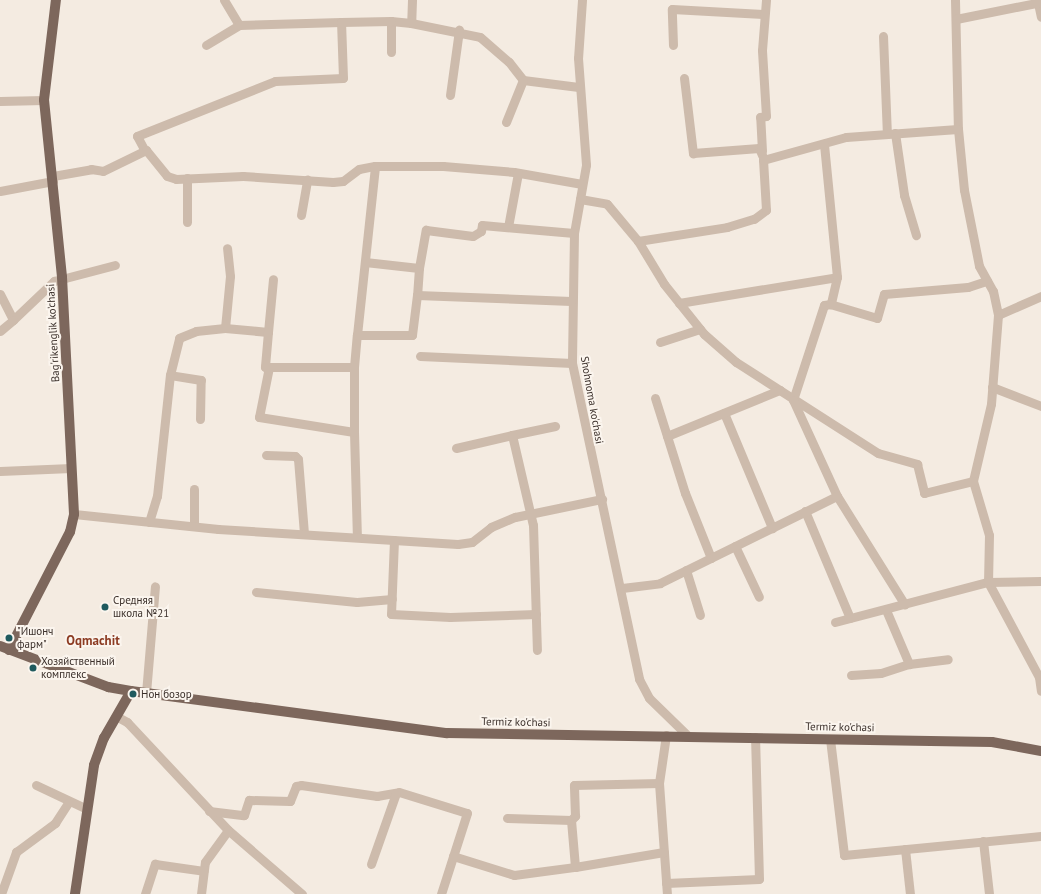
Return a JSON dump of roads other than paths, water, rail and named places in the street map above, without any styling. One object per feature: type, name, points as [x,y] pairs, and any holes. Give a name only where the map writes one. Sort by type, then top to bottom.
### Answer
[{"type":"main road","name":"Bag'rikenglik ko'chasi","points":[[4,648],[70,532],[74,514],[62,277],[44,100],[56,0]]},
{"type":"main road","name":"Termiz ko'chasi","points":[[4,648],[131,691],[447,733],[687,735],[992,742],[1041,751]]},
{"type":"main road","points":[[75,894],[94,765],[116,716],[131,691]]},
{"type":"street","points":[[224,0],[239,25]]},
{"type":"street","points":[[411,23],[412,0]]},
{"type":"street","name":"Shohnoma ko'chasi","points":[[582,0],[579,87],[586,130],[582,184],[574,233],[571,301],[572,363],[581,418],[602,499],[622,588],[639,679],[649,698],[687,735]]},
{"type":"street","points":[[638,241],[727,226],[761,216],[766,210],[760,116],[766,116],[764,14],[766,0]]},
{"type":"street","points":[[955,0],[958,129],[979,266],[987,281],[998,315],[992,387],[973,480],[989,535],[988,582],[1039,677],[1041,691]]},
{"type":"street","points":[[956,19],[1040,2],[1041,17]]},
{"type":"street","points":[[673,45],[672,9],[764,14]]},
{"type":"street","points":[[145,151],[137,136],[275,81],[343,78],[341,22]]},
{"type":"street","points":[[206,44],[239,25],[341,22],[411,23],[459,30],[480,37],[509,62],[523,80],[579,87]]},
{"type":"street","points":[[391,52],[392,22]]},
{"type":"street","points":[[450,95],[459,30]]},
{"type":"street","points":[[883,36],[891,133],[904,195],[916,235]]},
{"type":"street","points":[[684,78],[693,153],[759,148],[762,156]]},
{"type":"street","points":[[506,122],[523,80]]},
{"type":"street","points":[[0,101],[44,100]]},
{"type":"street","points":[[762,156],[891,133],[958,129]]},
{"type":"street","points":[[824,144],[837,277],[830,304]]},
{"type":"street","points":[[0,191],[91,169],[103,171],[145,151],[149,151],[167,176],[187,178],[243,176],[342,181],[359,169],[375,166],[443,166],[518,173],[582,184]]},
{"type":"street","points":[[357,538],[354,368],[375,166]]},
{"type":"street","points":[[508,227],[518,173]]},
{"type":"street","points":[[187,178],[187,222]]},
{"type":"street","points":[[301,215],[307,180]]},
{"type":"street","points":[[580,199],[607,204],[638,241],[679,303],[700,330],[736,362],[793,400],[878,453],[917,464],[924,493],[973,480]]},
{"type":"street","points":[[357,334],[412,335],[419,268],[426,230],[473,236],[481,231],[482,224],[574,233]]},
{"type":"street","points":[[225,328],[230,276],[227,248]]},
{"type":"street","points":[[365,262],[419,268]]},
{"type":"street","points":[[0,331],[14,320],[54,280],[115,265]]},
{"type":"street","points":[[679,303],[837,277]]},
{"type":"street","points":[[273,279],[265,368],[354,368]]},
{"type":"street","points":[[905,605],[837,496],[793,400],[824,305],[830,304],[877,318],[884,294],[968,288],[987,281]]},
{"type":"street","points":[[0,294],[14,320]]},
{"type":"street","points":[[417,295],[571,301]]},
{"type":"street","points":[[998,315],[1041,296]]},
{"type":"street","points":[[149,522],[156,496],[170,375],[183,334],[225,328],[268,332]]},
{"type":"street","points":[[660,342],[700,330]]},
{"type":"street","points":[[420,356],[572,363]]},
{"type":"street","points":[[269,368],[259,417],[354,432]]},
{"type":"street","points":[[170,375],[201,380],[200,419]]},
{"type":"street","points":[[992,387],[1041,406]]},
{"type":"street","points":[[667,436],[780,390]]},
{"type":"street","points":[[655,398],[667,436],[711,558]]},
{"type":"street","points":[[724,413],[772,528]]},
{"type":"street","points":[[456,448],[555,426]]},
{"type":"street","points":[[512,435],[531,513],[537,650]]},
{"type":"street","points":[[266,455],[295,456],[298,459],[304,534]]},
{"type":"street","points":[[0,471],[71,468]]},
{"type":"street","points":[[194,489],[194,526]]},
{"type":"street","points":[[622,588],[660,583],[837,496]]},
{"type":"street","points":[[74,514],[194,526],[357,538],[472,542],[491,527],[531,513],[602,499]]},
{"type":"street","points":[[805,511],[850,618]]},
{"type":"street","points":[[394,540],[391,614],[450,618],[536,614]]},
{"type":"street","points":[[735,546],[759,597]]},
{"type":"street","points":[[686,570],[700,615]]},
{"type":"street","points":[[836,622],[988,582],[1041,581]]},
{"type":"street","points":[[146,693],[155,586]]},
{"type":"street","points":[[256,592],[357,602],[392,599]]},
{"type":"street","points":[[886,610],[908,664]]},
{"type":"street","points":[[851,675],[881,673],[908,664],[948,658]]},
{"type":"street","points":[[116,716],[127,722],[228,830],[302,894]]},
{"type":"street","points":[[666,735],[659,783],[667,894]]},
{"type":"street","points":[[666,883],[759,879],[755,737]]},
{"type":"street","points":[[830,738],[844,855],[1041,836]]},
{"type":"street","points":[[575,867],[571,820],[574,816],[574,785],[659,783]]},
{"type":"street","points":[[36,785],[68,803],[87,809]]},
{"type":"street","points":[[209,811],[244,815],[249,800],[290,801],[296,786],[301,785],[377,796],[396,793],[467,813],[441,894]]},
{"type":"street","points":[[371,864],[396,793]]},
{"type":"street","points":[[1,894],[16,852],[55,823],[68,803]]},
{"type":"street","points":[[507,818],[571,820]]},
{"type":"street","points":[[201,894],[205,862],[228,830]]},
{"type":"street","points":[[983,841],[989,894]]},
{"type":"street","points":[[905,849],[910,894]]},
{"type":"street","points":[[453,856],[514,875],[575,867],[664,852]]},
{"type":"street","points":[[145,894],[156,864],[204,871]]},
{"type":"place","name":"Средняя школа №21","points":[[105,607]]},
{"type":"place","name":"\"Ишонч фарм\"","points":[[9,638]]},
{"type":"place","name":"Хозяйственный комплекс","points":[[33,668]]},
{"type":"place","name":"Нон бозор","points":[[133,694]]},
{"type":"district","name":"Oqmachit","points":[[93,641]]}]
